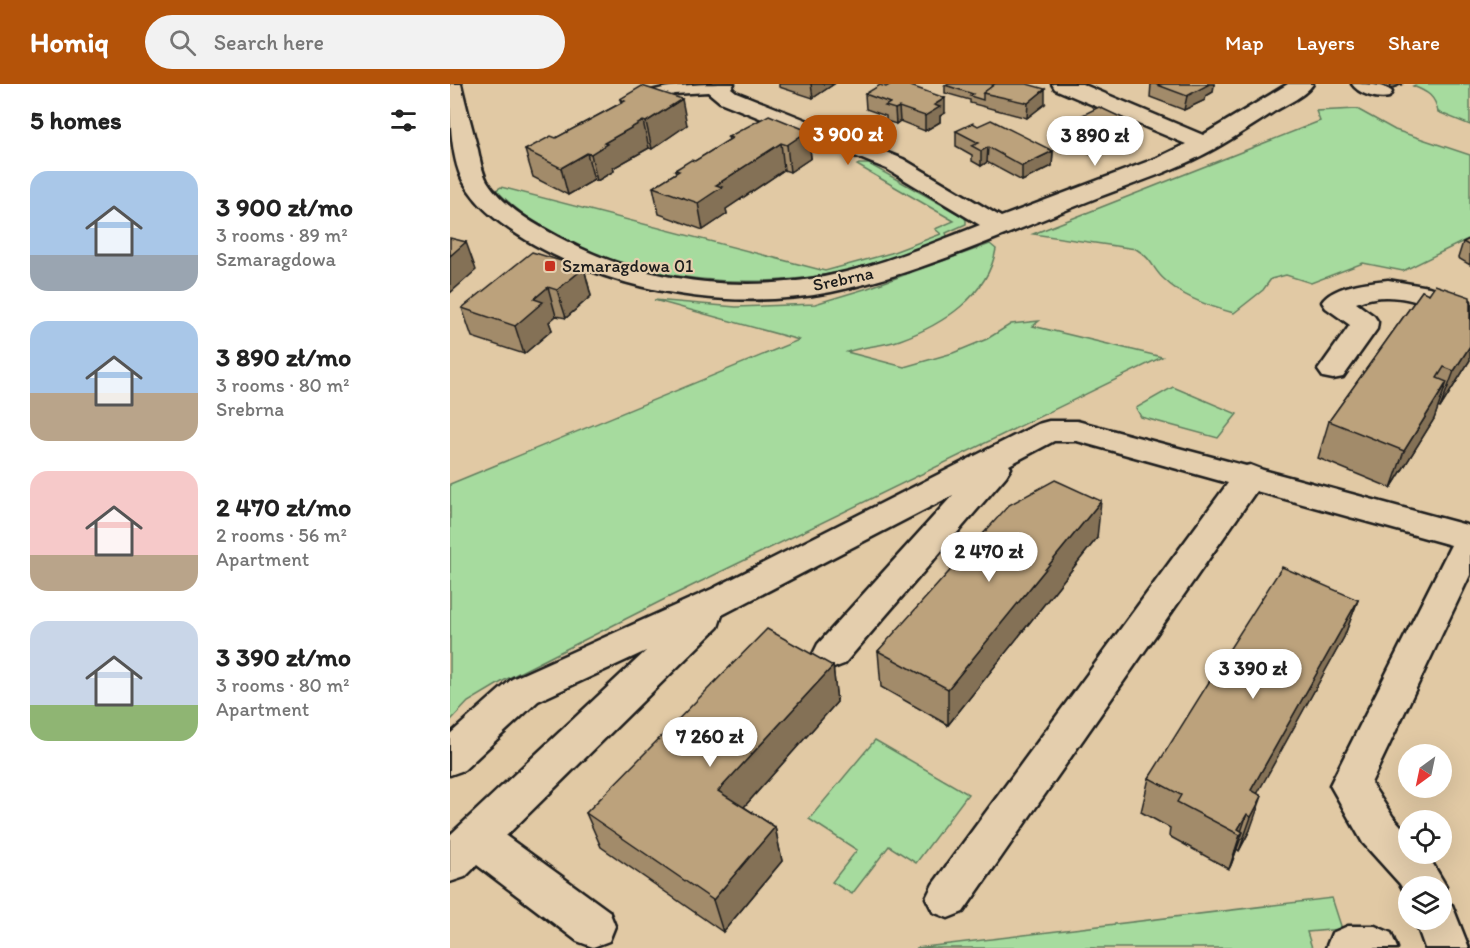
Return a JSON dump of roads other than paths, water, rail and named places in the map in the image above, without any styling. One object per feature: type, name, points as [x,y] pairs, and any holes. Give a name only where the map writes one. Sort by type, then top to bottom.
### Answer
[{"type":"street","name":"Srebrna","points":[[450,84],[473,178],[501,212],[524,229],[576,256],[645,278],[723,290],[781,290],[828,284],[883,270],[1165,163],[1206,144],[1246,121],[1302,84]]},
{"type":"street","points":[[655,95],[670,88],[716,84],[728,97],[895,164],[1000,226]]},
{"type":"street","points":[[1063,84],[1206,144]]},
{"type":"street","points":[[1333,370],[1363,329],[1364,322],[1336,302],[1357,291],[1381,287],[1410,290],[1470,310]]},
{"type":"street","points":[[450,758],[525,690],[724,599],[1049,431],[1065,430],[1250,476],[1470,539],[1350,784],[1377,830],[1419,876]]},
{"type":"street","points":[[831,654],[1007,454]]},
{"type":"street","points":[[948,898],[1250,476]]},
{"type":"street","points":[[592,926],[463,851],[724,599]]},
{"type":"street","points":[[1441,930],[1447,948]]},
{"type":"street","points":[[1348,948],[1375,948]]},
{"type":"place","name":"Szmaragdowa 01","points":[[550,266]]}]
